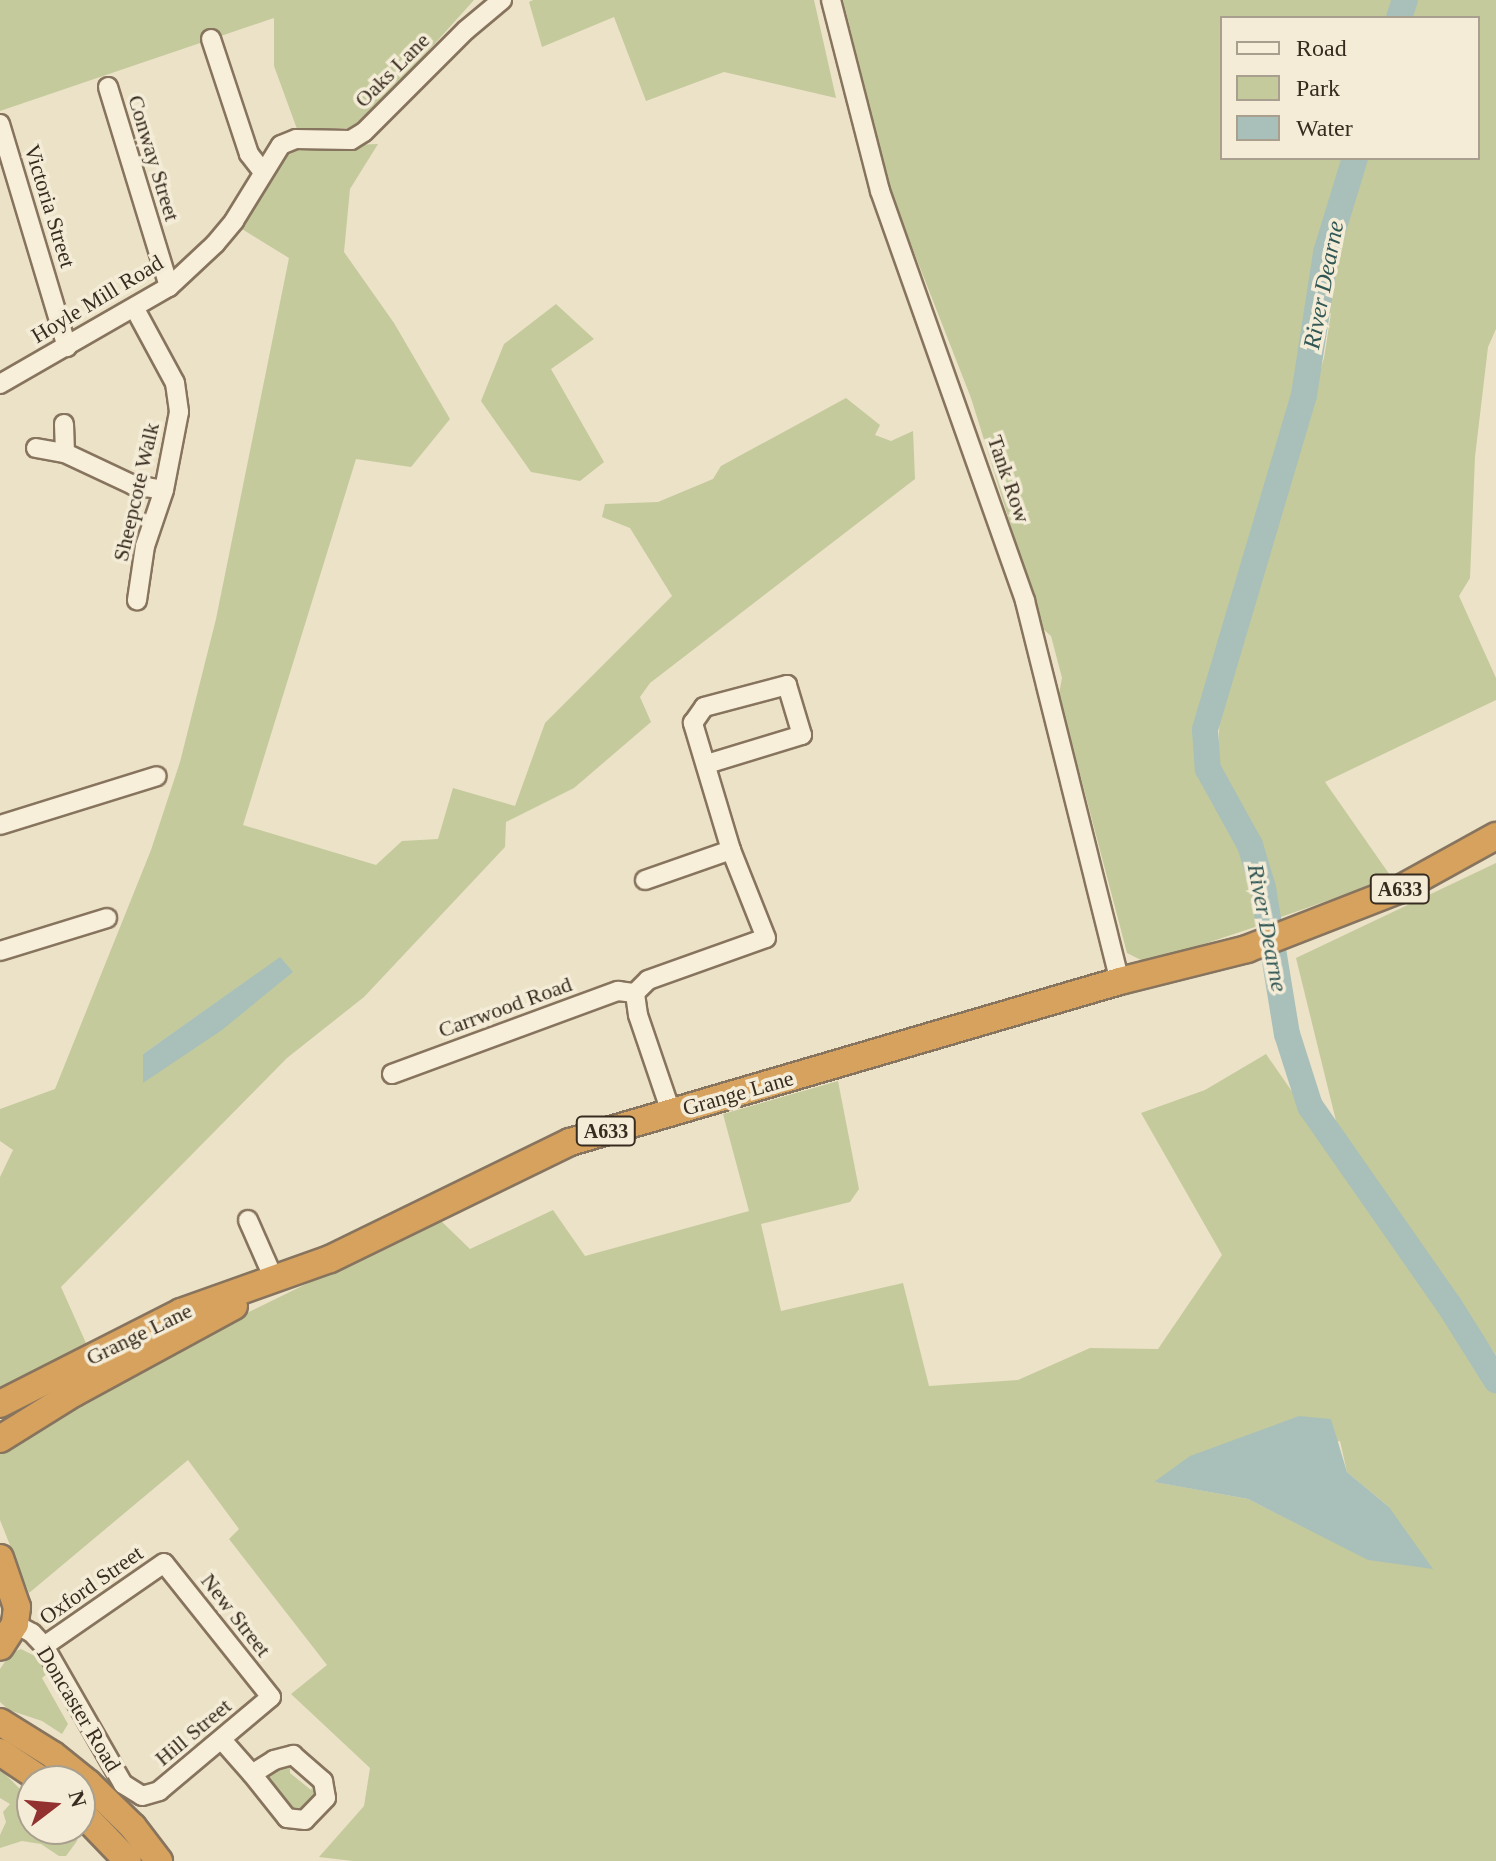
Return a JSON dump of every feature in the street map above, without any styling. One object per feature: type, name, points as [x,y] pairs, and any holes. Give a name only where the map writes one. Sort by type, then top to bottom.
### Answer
[{"type":"highway","name":"Grange Lane","points":[[0,1404],[181,1312],[330,1259],[570,1142],[1120,981],[1247,949],[1398,890],[1496,836]]},
{"type":"highway","name":"A633","points":[[0,1439],[74,1393],[241,1302],[274,1279]]},
{"type":"highway","points":[[0,1558],[17,1607],[15,1624],[0,1647]]},
{"type":"highway","name":"Doncaster Road","points":[[0,1722],[47,1750],[88,1783],[133,1827],[159,1861]]},
{"type":"highway","points":[[0,1752],[19,1765]]},
{"type":"highway","points":[[96,1828],[128,1861]]},
{"type":"street","name":"Oaks Lane","points":[[301,139],[351,140],[364,132],[466,30],[502,0]]},
{"type":"street","name":"Tank Row","points":[[831,0],[880,191],[1025,601],[1120,981]]},
{"type":"street","points":[[211,39],[249,154],[263,172]]},
{"type":"street","name":"Conway Street","points":[[108,87],[169,287]]},
{"type":"street","name":"Victoria Street","points":[[0,124],[67,347]]},
{"type":"street","name":"Hoyle Mill Road","points":[[0,384],[169,287],[215,244],[281,145],[301,139]]},
{"type":"street","name":"Sheepcote Walk","points":[[135,309],[164,360],[178,394],[179,412],[164,490],[149,532],[137,600]]},
{"type":"street","points":[[64,424],[65,453]]},
{"type":"street","points":[[36,448],[65,453],[133,485],[164,490]]},
{"type":"street","name":"Carrwood Road","points":[[392,1074],[618,991],[635,993],[648,980],[766,938],[731,850],[693,723],[704,707],[787,685],[802,735],[707,764]]},
{"type":"street","points":[[0,825],[129,775],[157,776]]},
{"type":"street","points":[[645,880],[731,850]]},
{"type":"street","points":[[0,951],[107,918]]},
{"type":"street","points":[[635,993],[638,1015],[671,1112]]},
{"type":"street","points":[[248,1220],[274,1279]]},
{"type":"street","name":"Oxford Street","points":[[44,1646],[164,1563]]},
{"type":"street","name":"New Street","points":[[164,1563],[271,1697]]},
{"type":"street","name":"Doncaster Road","points":[[15,1624],[32,1633],[44,1646],[123,1784],[132,1793],[142,1796]]},
{"type":"street","name":"Hill Street","points":[[142,1796],[159,1791],[271,1697]]},
{"type":"street","points":[[222,1740],[252,1774]]},
{"type":"green space","points":[[0,0],[474,0],[386,98],[350,128],[297,129],[274,66],[274,18],[0,111]]},
{"type":"green space","points":[[814,0],[836,98],[724,72],[646,101],[614,17],[542,47],[529,2]]},
{"type":"green space","points":[[843,0],[1496,0],[1496,329],[1488,347],[1475,457],[1470,578],[1459,596],[1496,678],[1496,700],[1325,782],[1392,878],[1278,918],[1261,847],[1217,769],[1220,714],[1324,358],[1331,313],[1309,326],[1297,392],[1199,731],[1201,774],[1242,850],[1260,894],[1261,925],[1147,963],[1127,953],[1059,694],[1062,678],[1051,636],[1043,629],[971,398],[892,196]]},
{"type":"green space","points":[[378,144],[350,189],[344,252],[394,323],[450,419],[411,467],[356,459],[243,825],[376,865],[402,841],[438,839],[453,788],[515,806],[545,723],[672,596],[630,528],[602,517],[605,504],[658,502],[713,479],[721,466],[846,398],[880,425],[875,435],[891,441],[913,431],[915,479],[650,683],[640,697],[651,722],[574,788],[506,822],[505,847],[364,997],[287,1058],[61,1287],[90,1352],[0,1393],[0,1177],[13,1150],[0,1141],[0,1109],[55,1089],[151,850],[180,762],[216,619],[289,258],[242,229],[283,159],[299,147]],"holes":[[[281,958],[143,1082],[143,1054]]]},
{"type":"green space","points":[[556,304],[594,339],[551,369],[604,462],[580,481],[531,472],[481,401],[504,344]]},
{"type":"green space","points":[[1496,863],[1496,1355],[1338,1129],[1296,958]]},
{"type":"green space","points":[[1266,1054],[1496,1386],[1496,1861],[353,1861],[319,1857],[364,1806],[370,1768],[291,1694],[327,1665],[229,1539],[239,1529],[188,1460],[29,1593],[0,1520],[0,1454],[10,1442],[157,1357],[439,1219],[470,1249],[553,1210],[585,1256],[749,1211],[723,1114],[838,1081],[859,1189],[850,1202],[761,1224],[781,1311],[903,1283],[929,1386],[1018,1380],[1090,1348],[1158,1349],[1222,1255],[1141,1113],[1205,1090]],"holes":[[[1340,1441],[1347,1472],[1389,1507],[1306,1528],[1248,1499],[1155,1482]]]},
{"type":"green space","points":[[21,1649],[39,1658],[48,1673],[42,1678],[68,1724],[62,1734],[42,1721],[9,1710],[0,1702],[0,1669],[11,1653]]},
{"type":"green space","points":[[290,1762],[290,1773],[311,1790],[315,1780],[319,1796],[307,1811],[293,1814],[268,1783],[271,1769]]},
{"type":"green space","points":[[0,1769],[16,1785],[16,1843],[0,1848],[0,1835],[6,1822],[3,1812],[10,1804],[0,1798]]},
{"type":"green space","points":[[42,1845],[74,1845],[66,1856],[59,1856]]},
{"type":"water","points":[[280,957],[293,972],[222,1030],[143,1083],[143,1054]]},
{"type":"water","points":[[1299,1416],[1331,1419],[1347,1472],[1389,1507],[1433,1569],[1368,1560],[1248,1499],[1154,1482],[1190,1456]]},
{"type":"waterway","name":"River Dearne","points":[[1400,16],[1405,0]]},
{"type":"waterway","name":"River Dearne","points":[[1354,160],[1326,253],[1304,395],[1205,730],[1208,769],[1250,845],[1263,888],[1287,1034],[1310,1106],[1449,1305],[1496,1380]]}]
